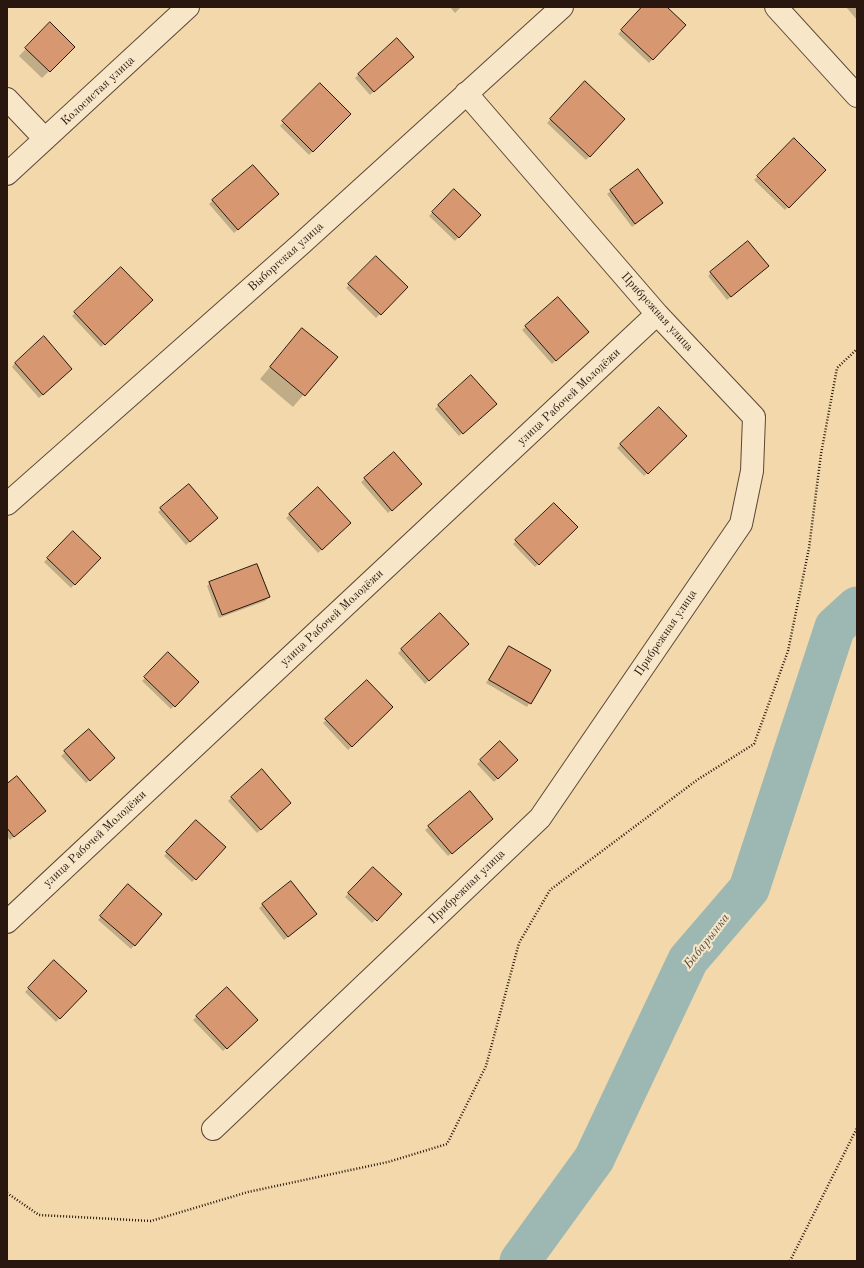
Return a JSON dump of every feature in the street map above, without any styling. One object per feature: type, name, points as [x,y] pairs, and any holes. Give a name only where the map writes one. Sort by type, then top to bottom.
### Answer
[{"type":"street","name":"Колосистая улица","points":[[7,174],[188,7]]},
{"type":"street","name":"Выборгская улица","points":[[7,504],[301,244],[562,7]]},
{"type":"street","points":[[776,7],[857,96]]},
{"type":"street","name":"Прибрежная улица","points":[[214,1129],[540,818],[741,524],[752,471],[754,417],[657,314],[466,93]]},
{"type":"street","points":[[7,99],[45,139]]},
{"type":"street","name":"улица Рабочей Молодёжи","points":[[7,922],[657,314]]},
{"type":"path","points":[[7,1193],[38,1215],[151,1221],[248,1192],[388,1162],[447,1144],[486,1066],[519,943],[550,890],[697,780],[754,744],[788,651],[809,548],[821,454],[837,368],[857,349]]},
{"type":"path","points":[[790,1261],[857,1128]]},
{"type":"building","points":[[642,7],[667,7],[686,25],[653,60],[621,30]]},
{"type":"building","points":[[50,22],[75,47],[50,72],[25,48]]},
{"type":"building","points":[[397,38],[414,57],[374,92],[358,74]]},
{"type":"building","points":[[585,81],[625,119],[590,157],[550,119]]},
{"type":"building","points":[[320,83],[351,114],[313,152],[282,121]]},
{"type":"building","points":[[794,138],[826,170],[789,208],[757,176]]},
{"type":"building","points":[[253,165],[279,194],[238,230],[212,200]]},
{"type":"building","points":[[638,169],[663,203],[635,224],[610,190]]},
{"type":"building","points":[[454,189],[481,215],[459,238],[432,212]]},
{"type":"building","points":[[748,241],[769,266],[731,297],[710,272]]},
{"type":"building","points":[[376,256],[408,287],[381,315],[348,284]]},
{"type":"building","points":[[121,267],[153,300],[105,345],[74,312]]},
{"type":"building","points":[[558,297],[589,332],[556,361],[525,326]]},
{"type":"building","points":[[302,328],[338,357],[305,396],[270,367]]},
{"type":"building","points":[[44,336],[72,369],[43,395],[15,363]]},
{"type":"building","points":[[471,375],[497,404],[463,434],[438,405]]},
{"type":"building","points":[[659,407],[687,436],[648,474],[620,444]]},
{"type":"building","points":[[394,452],[422,484],[392,511],[364,478]]},
{"type":"building","points":[[189,484],[218,518],[190,542],[160,508]]},
{"type":"building","points":[[318,487],[351,523],[322,550],[289,514]]},
{"type":"building","points":[[554,503],[578,527],[539,565],[515,540]]},
{"type":"building","points":[[73,531],[101,558],[75,585],[47,558]]},
{"type":"building","points":[[257,564],[270,597],[222,615],[209,582]]},
{"type":"building","points":[[440,613],[469,644],[429,681],[401,649]]},
{"type":"building","points":[[509,646],[551,670],[531,704],[489,680]]},
{"type":"building","points":[[168,652],[199,682],[175,707],[144,677]]},
{"type":"building","points":[[367,680],[393,707],[352,747],[325,719]]},
{"type":"building","points":[[89,729],[115,758],[90,781],[64,751]]},
{"type":"building","points":[[500,741],[518,760],[498,779],[480,760]]},
{"type":"building","points":[[262,769],[291,803],[261,830],[231,797]]},
{"type":"building","points":[[17,776],[46,811],[14,837],[7,828],[7,784]]},
{"type":"building","points":[[470,791],[493,819],[452,854],[428,826]]},
{"type":"building","points":[[196,820],[226,847],[196,880],[166,852]]},
{"type":"building","points":[[373,867],[402,894],[377,921],[348,893]]},
{"type":"building","points":[[291,881],[317,914],[288,937],[262,904]]},
{"type":"building","points":[[128,884],[162,914],[135,946],[100,916]]},
{"type":"building","points":[[54,960],[87,991],[60,1019],[28,988]]},
{"type":"building","points":[[227,987],[258,1020],[227,1049],[196,1016]]},
{"type":"waterway","name":"Бабарынка","points":[[520,1261],[594,1159],[688,960],[749,889],[835,627],[857,607]]}]
